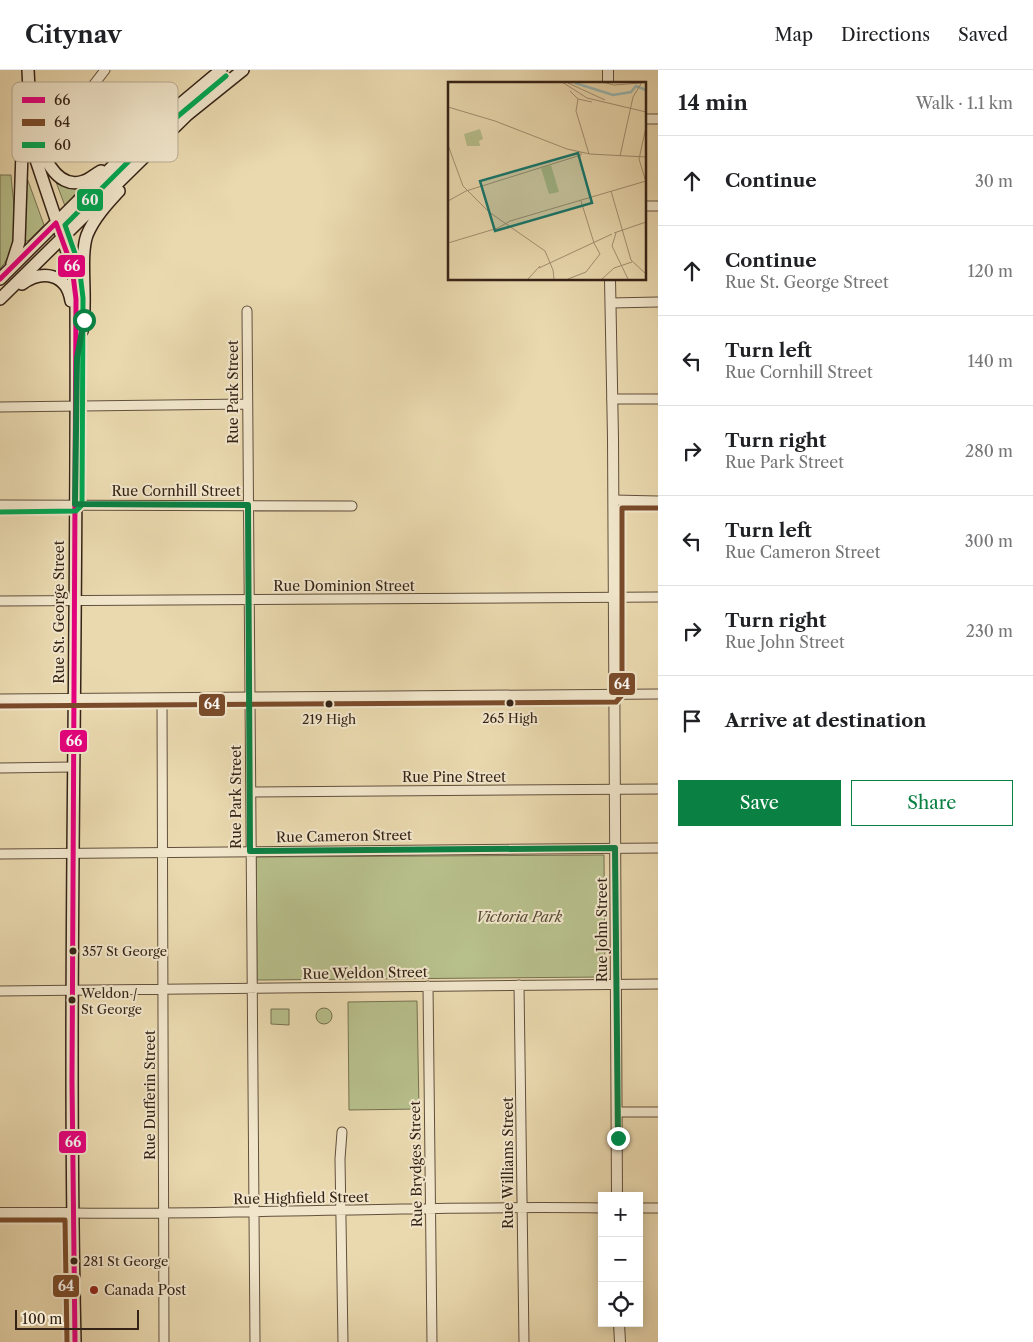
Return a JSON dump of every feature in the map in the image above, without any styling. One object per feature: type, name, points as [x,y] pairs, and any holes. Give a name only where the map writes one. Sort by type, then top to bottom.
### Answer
[{"type":"main road","points":[[178,106],[220,70]]},
{"type":"main road","points":[[178,123],[205,99],[243,70]]},
{"type":"main road","points":[[4,276],[17,252],[20,237],[20,162]]},
{"type":"main road","name":"Rue St. George Street","points":[[36,162],[75,282],[77,358],[73,696],[72,1214],[76,1342]]},
{"type":"main road","points":[[48,162],[58,176],[68,182],[84,181],[114,162]]},
{"type":"main road","points":[[4,276],[117,162]]},
{"type":"main road","points":[[0,300],[139,162]]},
{"type":"main road","points":[[77,358],[85,310],[84,250],[88,234],[100,213],[144,162]]},
{"type":"main road","points":[[0,300],[34,276],[46,274],[60,279],[70,294],[72,328],[77,358]]},
{"type":"street","points":[[96,82],[105,70]]},
{"type":"street","name":"Rue John Street","points":[[610,280],[614,500],[618,1192]]},
{"type":"street","points":[[610,303],[658,302]]},
{"type":"street","name":"Rue Park Street","points":[[247,311],[255,1342]]},
{"type":"street","points":[[612,399],[658,399]]},
{"type":"street","points":[[0,407],[76,407],[100,404],[247,404]]},
{"type":"street","points":[[614,500],[658,501]]},
{"type":"street","name":"Rue Cornhill Street","points":[[0,505],[352,506]]},
{"type":"street","name":"Rue Dominion Street","points":[[0,601],[658,597]]},
{"type":"street","points":[[0,699],[73,696],[162,699],[658,694]]},
{"type":"street","name":"Rue Dufferin Street","points":[[162,699],[164,1342]]},
{"type":"street","points":[[0,768],[73,767]]},
{"type":"street","name":"Rue Pine Street","points":[[251,792],[616,790],[658,788]]},
{"type":"street","name":"Rue Cameron Street","points":[[0,854],[658,848]]},
{"type":"street","name":"Rue Williams Street","points":[[519,984],[524,1342]]},
{"type":"street","name":"Rue Weldon Street","points":[[0,991],[658,984]]},
{"type":"street","name":"Rue Brydges Street","points":[[428,986],[432,1342]]},
{"type":"street","points":[[618,1112],[658,1112]]},
{"type":"street","points":[[342,1132],[340,1148],[340,1211],[343,1342]]},
{"type":"street","name":"Rue Highfield Street","points":[[0,1213],[254,1214],[523,1206],[598,1208]]},
{"type":"street","points":[[643,1208],[658,1208]]},
{"type":"street","points":[[619,1327],[620,1342]]},
{"type":"green space","points":[[0,175],[11,175],[15,223],[12,247],[0,269]]},
{"type":"green space","points":[[24,178],[27,178],[44,225],[28,241],[24,241]]},
{"type":"green space","points":[[56,182],[80,189],[65,206]]},
{"type":"green space","name":"Victoria Park","points":[[604,855],[605,977],[257,980],[256,857]]},
{"type":"green space","points":[[417,1001],[419,1109],[349,1110],[348,1002]]},
{"type":"green space","points":[[321,1008],[327,1008],[332,1013],[330,1022],[321,1024],[316,1019],[316,1013]]},
{"type":"green space","points":[[271,1009],[289,1009],[289,1025],[271,1024]]},
{"type":"transit line","name":"60","points":[[178,116],[226,76]]},
{"type":"transit line","name":"60","points":[[0,512],[76,511],[82,505],[83,298],[79,265],[65,225],[128,162]]},
{"type":"transit line","name":"66","points":[[0,279],[56,223],[72,267],[76,299],[72,1081],[75,1342]]},
{"type":"transit line","name":"64","points":[[0,706],[616,702],[622,695],[622,508],[658,508]]},
{"type":"transit line","name":"64","points":[[0,1220],[65,1220],[67,1342]]},
{"type":"place","name":"265 High","points":[[510,703]]},
{"type":"place","name":"219 High","points":[[329,704]]},
{"type":"place","name":"357 St George","points":[[73,951]]},
{"type":"place","name":"Weldon / St George","points":[[72,1000]]},
{"type":"place","name":"281 St George","points":[[74,1261]]},
{"type":"place","name":"Canada Post","points":[[94,1290]]},
{"type":"route","points":[[84,320],[77,358],[75,504],[248,505],[250,851],[615,848],[618,1138]]}]
